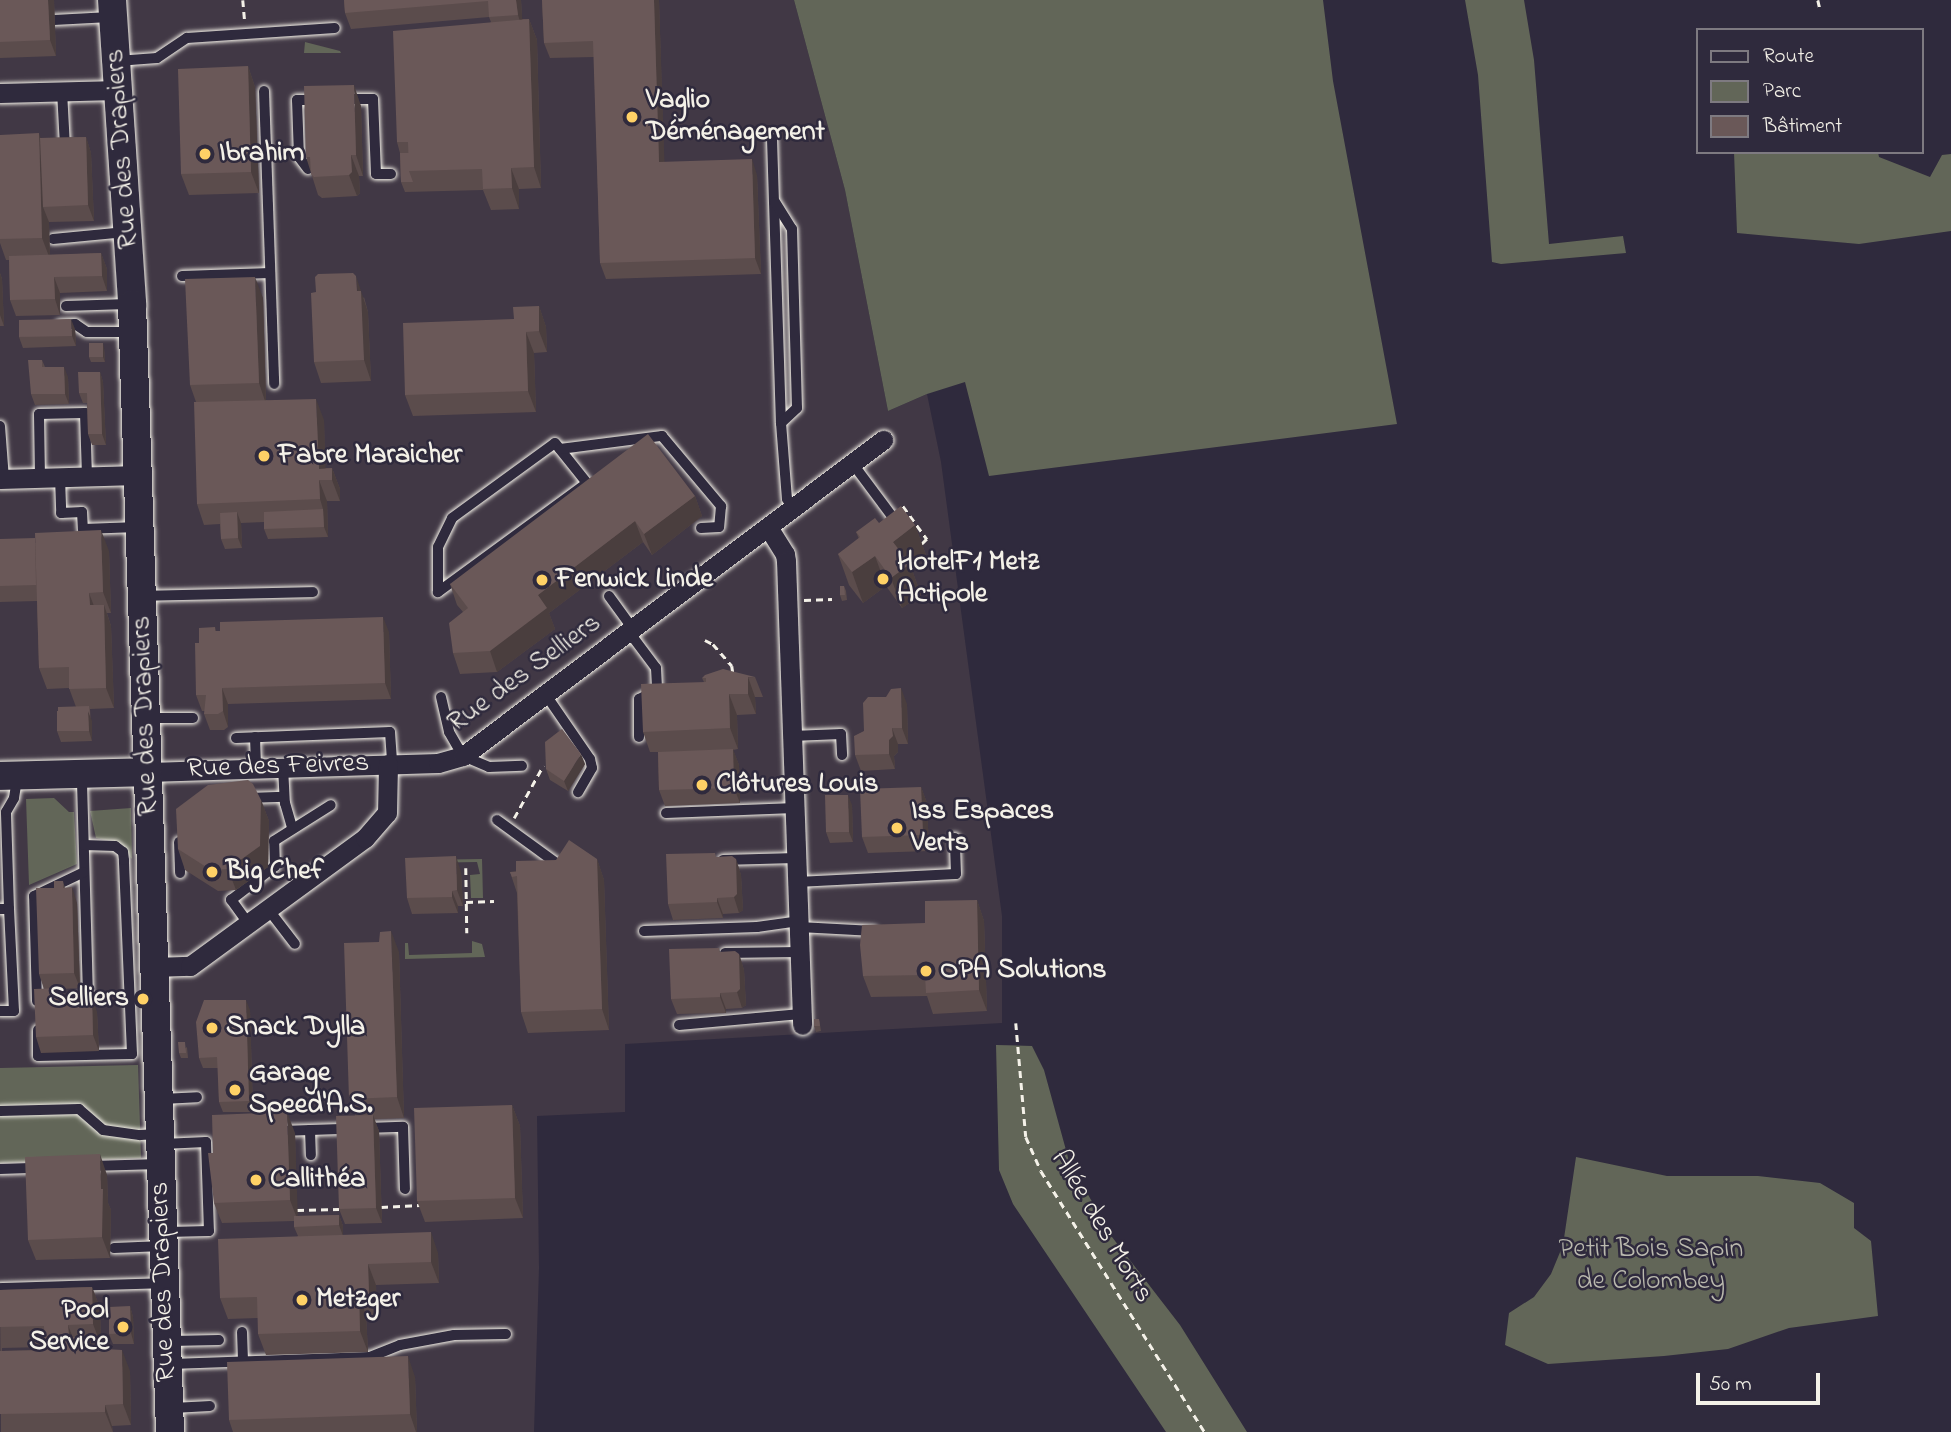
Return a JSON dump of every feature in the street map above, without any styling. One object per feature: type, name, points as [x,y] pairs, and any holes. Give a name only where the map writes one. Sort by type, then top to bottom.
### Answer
[{"type":"street","name":"Rue des Drapiers","points":[[113,9],[132,304],[170,1420]]},
{"type":"street","points":[[0,93],[118,90]]},
{"type":"street","name":"Rue des Selliers","points":[[390,764],[438,762],[463,756],[883,440]]},
{"type":"street","points":[[2,479],[138,475]]},
{"type":"street","points":[[768,527],[785,554],[802,1020]]},
{"type":"street","points":[[154,967],[190,966],[365,838],[387,813],[390,764]]},
{"type":"street","name":"Rue des Feivres","points":[[9,776],[390,764]]},
{"type":"lane","points":[[54,20],[113,9]]},
{"type":"lane","points":[[116,61],[157,58],[187,38],[335,28]]},
{"type":"lane","points":[[62,91],[65,147]]},
{"type":"lane","points":[[264,91],[274,384]]},
{"type":"lane","points":[[335,100],[373,99],[376,174],[391,174]]},
{"type":"lane","points":[[308,169],[299,157],[297,100],[323,100]]},
{"type":"lane","points":[[772,139],[780,423],[787,499],[793,509]]},
{"type":"lane","points":[[774,200],[792,229],[797,408],[780,423]]},
{"type":"lane","points":[[53,239],[129,232]]},
{"type":"lane","points":[[182,276],[270,273]]},
{"type":"lane","points":[[66,306],[132,304]]},
{"type":"lane","points":[[50,326],[75,324],[87,332],[133,332]]},
{"type":"lane","points":[[40,478],[39,414],[85,414],[87,476]]},
{"type":"lane","points":[[0,426],[2,479]]},
{"type":"lane","points":[[560,449],[662,436],[721,506],[719,527],[701,528]]},
{"type":"lane","points":[[555,443],[560,449],[587,483],[438,592],[438,547],[452,518],[555,443]]},
{"type":"lane","points":[[853,464],[891,515]]},
{"type":"lane","points":[[60,477],[61,513],[82,512],[83,529],[140,527]]},
{"type":"lane","points":[[142,596],[313,592]]},
{"type":"lane","points":[[609,596],[656,668],[657,690],[639,699],[639,737]]},
{"type":"lane","points":[[546,695],[590,759],[592,768],[578,792]]},
{"type":"lane","points":[[441,697],[449,732],[463,756],[489,767],[522,766]]},
{"type":"lane","points":[[146,718],[193,718]]},
{"type":"lane","points":[[236,738],[390,732],[390,764]]},
{"type":"lane","points":[[792,736],[841,734],[842,755]]},
{"type":"lane","points":[[255,737],[256,768]]},
{"type":"lane","points":[[283,767],[284,797],[292,828]]},
{"type":"lane","points":[[62,998],[88,997],[82,774]]},
{"type":"lane","points":[[0,1011],[14,1011],[5,909],[3,812],[14,798],[9,776]]},
{"type":"lane","points":[[234,799],[284,797]]},
{"type":"lane","points":[[248,923],[231,900],[275,866],[274,841],[331,805]]},
{"type":"lane","points":[[666,813],[795,808]]},
{"type":"lane","points":[[497,820],[566,870]]},
{"type":"lane","points":[[178,831],[180,873]]},
{"type":"lane","points":[[797,882],[957,874],[955,838]]},
{"type":"lane","points":[[37,1022],[38,1056],[132,1054],[124,860],[122,852],[115,846],[84,845]]},
{"type":"lane","points":[[708,860],[796,858]]},
{"type":"lane","points":[[37,1011],[34,896],[85,872]]},
{"type":"lane","points":[[268,909],[295,944]]},
{"type":"lane","points":[[643,931],[799,924],[848,932],[887,931]]},
{"type":"lane","points":[[715,954],[799,952]]},
{"type":"lane","points":[[37,999],[50,999]]},
{"type":"lane","points":[[679,1025],[802,1020]]},
{"type":"lane","points":[[158,1099],[197,1097]]},
{"type":"lane","points":[[0,1111],[79,1109],[103,1130],[160,1147]]},
{"type":"lane","points":[[269,1131],[403,1127],[405,1189]]},
{"type":"lane","points":[[310,1130],[311,1155]]},
{"type":"lane","points":[[114,1248],[209,1231],[206,1142],[214,1132]]},
{"type":"lane","points":[[82,1167],[160,1147],[206,1142]]},
{"type":"lane","points":[[0,1169],[54,1167]]},
{"type":"lane","points":[[0,1287],[164,1283]]},
{"type":"lane","points":[[242,1332],[243,1362]]},
{"type":"lane","points":[[167,1353],[243,1362],[370,1357],[400,1345],[454,1335],[506,1334]]},
{"type":"lane","points":[[167,1353],[219,1340]]},
{"type":"lane","points":[[170,1420],[211,1406]]},
{"type":"path","points":[[243,0],[247,34]]},
{"type":"path","points":[[1818,0],[1820,9]]},
{"type":"path","points":[[904,506],[927,539],[921,545]]},
{"type":"path","points":[[787,601],[832,599]]},
{"type":"path","points":[[705,640],[713,644],[732,666],[733,678]]},
{"type":"path","points":[[507,829],[543,766]]},
{"type":"path","points":[[466,868],[467,933]]},
{"type":"path","points":[[467,902],[494,901]]},
{"type":"path","name":"Allée des Morts","points":[[1016,1023],[1026,1137],[1041,1171],[1205,1432]]},
{"type":"path","points":[[381,1207],[425,1205]]},
{"type":"path","points":[[297,1210],[344,1209]]},
{"type":"path","points":[[318,1210],[318,1218]]},
{"type":"shaded area","points":[[0,0],[794,0],[845,190],[888,411],[927,394],[941,462],[1002,916],[1002,1023],[625,1044],[625,1112],[537,1116],[539,1268],[534,1432],[0,1432]]},
{"type":"green space","points":[[794,0],[1323,0],[1333,81],[1397,424],[989,476],[965,382],[927,394],[888,411],[845,190]]},
{"type":"green space","points":[[1465,0],[1524,0],[1534,60],[1549,244],[1623,236],[1626,253],[1501,264],[1492,262],[1478,75]]},
{"type":"green space","points":[[305,42],[340,51],[341,53],[304,53]]},
{"type":"green space","points":[[1734,154],[1878,154],[1879,157],[1930,177],[1942,155],[1951,154],[1951,231],[1859,244],[1737,233]]},
{"type":"green space","points":[[54,798],[69,812],[74,812],[77,864],[29,885],[26,799]]},
{"type":"green space","points":[[131,808],[132,859],[116,842],[96,838],[90,811]]},
{"type":"green space","points":[[482,859],[483,898],[471,898],[470,875],[480,874],[477,862],[421,863],[421,860]]},
{"type":"green space","points":[[472,941],[482,944],[485,957],[405,959],[405,943],[408,943],[409,955],[472,953]]},
{"type":"green space","points":[[996,1045],[1032,1046],[1044,1070],[1069,1161],[1112,1237],[1180,1325],[1247,1432],[1166,1432],[1013,1204],[999,1170]]},
{"type":"green space","points":[[138,1065],[141,1158],[0,1163],[0,1068]]},
{"type":"green space","name":"Petit Bois Sapin de Colombey","points":[[1576,1157],[1667,1176],[1758,1176],[1820,1183],[1854,1203],[1854,1228],[1871,1241],[1878,1316],[1789,1328],[1728,1349],[1664,1356],[1548,1364],[1505,1345],[1509,1313],[1534,1297],[1551,1274],[1563,1245]]},
{"type":"building","points":[[0,0],[48,0],[50,40],[0,42]]},
{"type":"building","points":[[344,0],[516,0],[518,15],[489,17],[488,1],[345,13]]},
{"type":"building","name":"Vaglio Déménagement","points":[[542,0],[654,0],[659,162],[752,159],[755,258],[600,263],[593,41],[544,43]]},
{"type":"building","points":[[529,19],[534,167],[511,168],[512,188],[483,189],[482,169],[409,171],[408,142],[397,142],[393,31]]},
{"type":"building","points":[[248,66],[251,172],[181,174],[178,69]]},
{"type":"building","points":[[354,85],[356,155],[351,155],[352,172],[349,175],[314,177],[311,174],[310,157],[306,157],[304,86]]},
{"type":"building","points":[[39,133],[42,238],[0,239],[0,135]]},
{"type":"building","points":[[86,137],[88,205],[43,207],[40,138]]},
{"type":"building","points":[[400,153],[409,153],[409,171],[413,182],[401,182]]},
{"type":"building","points":[[101,253],[102,276],[54,277],[55,299],[10,300],[9,256]]},
{"type":"building","points":[[353,273],[356,276],[357,291],[361,291],[364,360],[314,362],[311,293],[316,292],[315,277],[318,274]]},
{"type":"building","points":[[255,277],[259,383],[190,385],[185,279]]},
{"type":"building","points":[[539,306],[539,331],[526,332],[528,391],[405,395],[403,323],[514,319],[513,307]]},
{"type":"building","points":[[71,319],[72,336],[19,337],[19,320]]},
{"type":"building","points":[[89,343],[103,343],[103,357],[89,357]]},
{"type":"building","points":[[28,360],[42,360],[42,367],[64,367],[65,394],[31,394]]},
{"type":"building","points":[[78,372],[100,372],[102,434],[88,434],[87,393],[79,393]]},
{"type":"building","name":"Fabre Maraicher","points":[[316,399],[319,469],[332,468],[332,480],[319,480],[320,499],[197,504],[194,402]]},
{"type":"building","name":"Fenwick Linde","points":[[648,434],[695,496],[644,534],[635,521],[538,595],[547,608],[490,651],[453,653],[449,623],[468,608],[450,584]]},
{"type":"building","points":[[901,506],[915,525],[893,542],[910,564],[891,578],[875,556],[852,572],[838,554],[860,537],[856,532],[875,518],[879,523]]},
{"type":"building","points":[[323,509],[324,527],[264,529],[264,512]]},
{"type":"building","points":[[237,512],[238,538],[221,539],[220,513]]},
{"type":"building","points":[[101,530],[103,592],[89,593],[90,605],[104,605],[106,688],[69,689],[69,667],[39,668],[35,533]]},
{"type":"building","points":[[35,538],[36,585],[0,586],[0,539]]},
{"type":"building","points":[[840,586],[844,586],[845,595],[840,595]]},
{"type":"building","points":[[383,617],[385,683],[222,688],[223,711],[218,714],[204,714],[206,695],[196,695],[195,643],[199,643],[199,628],[215,627],[215,631],[220,631],[220,622]]},
{"type":"building","points":[[723,669],[755,677],[748,677],[748,694],[729,694],[730,728],[643,732],[641,684],[706,682],[706,678],[702,678],[705,675]]},
{"type":"building","points":[[901,688],[902,728],[892,728],[889,754],[855,755],[854,736],[864,731],[863,703],[868,697],[886,697],[891,689]]},
{"type":"building","points":[[89,706],[90,716],[88,711],[58,711],[58,707]]},
{"type":"building","points":[[57,711],[88,711],[89,731],[57,731]]},
{"type":"building","points":[[562,729],[581,754],[564,781],[546,769],[545,742]]},
{"type":"building","points":[[733,749],[734,788],[659,790],[658,752]]},
{"type":"building","points":[[248,780],[261,800],[260,846],[228,869],[211,870],[178,849],[176,809],[208,785]]},
{"type":"building","name":"Iss Espaces Verts","points":[[921,787],[923,835],[862,837],[860,789]]},
{"type":"building","points":[[825,795],[848,795],[849,832],[826,832]]},
{"type":"building","points":[[569,840],[597,859],[602,1009],[521,1012],[517,876],[512,877],[510,872],[516,872],[516,861],[556,860]]},
{"type":"building","points":[[715,853],[716,857],[732,856],[736,859],[737,894],[734,897],[717,898],[717,902],[668,904],[666,854]]},
{"type":"building","points":[[456,856],[457,890],[452,891],[452,897],[407,898],[405,858]]},
{"type":"building","points":[[54,881],[63,881],[63,888],[72,887],[74,973],[39,974],[36,888],[54,888]]},
{"type":"building","name":"OPA Solutions","points":[[977,900],[979,990],[926,993],[925,975],[863,976],[860,945],[862,925],[925,923],[925,901]]},
{"type":"building","points":[[391,931],[397,1097],[349,1099],[344,943],[379,942],[380,932]]},
{"type":"building","points":[[719,948],[719,952],[735,951],[739,954],[740,989],[737,992],[720,993],[720,997],[671,999],[669,949]]},
{"type":"building","points":[[62,988],[63,998],[92,997],[93,1035],[36,1037],[34,989]]},
{"type":"building","points":[[204,1000],[246,1000],[249,1101],[219,1102],[217,1057],[199,1058],[196,1022]]},
{"type":"building","points":[[814,1019],[819,1019],[820,1026],[814,1026]]},
{"type":"building","points":[[178,1042],[185,1042],[186,1053],[179,1053]]},
{"type":"building","points":[[512,1105],[515,1198],[417,1201],[414,1108]]},
{"type":"building","name":"Callithéa","points":[[287,1112],[290,1200],[214,1203],[208,1153],[213,1153],[212,1115]]},
{"type":"building","points":[[373,1115],[376,1208],[339,1209],[336,1116]]},
{"type":"building","points":[[100,1154],[103,1189],[102,1237],[28,1240],[25,1157]]},
{"type":"building","points":[[339,1215],[339,1225],[294,1227],[294,1216]]},
{"type":"building","name":"Metzger","points":[[431,1232],[431,1262],[368,1264],[369,1294],[359,1294],[360,1331],[258,1334],[257,1297],[220,1298],[218,1239]]},
{"type":"building","points":[[92,1287],[93,1324],[68,1325],[69,1337],[89,1337],[89,1348],[122,1350],[123,1404],[105,1405],[105,1412],[0,1414],[0,1351],[45,1350],[44,1326],[0,1327],[0,1290]]},
{"type":"building","points":[[130,1306],[131,1333],[109,1334],[109,1307]]},
{"type":"building","points":[[408,1356],[410,1414],[229,1420],[227,1362]]},
{"type":"place","name":"Vaglio Déménagement","points":[[632,117]]},
{"type":"place","name":"Ibrahim","points":[[205,154]]},
{"type":"place","name":"Fabre Maraicher","points":[[264,456]]},
{"type":"place","name":"HotelF1 Metz Actipole","points":[[883,579]]},
{"type":"place","name":"Fenwick Linde","points":[[542,580]]},
{"type":"place","name":"Clôtures Louis","points":[[702,785]]},
{"type":"place","name":"Iss Espaces Verts","points":[[897,828]]},
{"type":"place","name":"Big Chef","points":[[212,872]]},
{"type":"place","name":"OPA Solutions","points":[[926,971]]},
{"type":"place","name":"Selliers","points":[[143,999]]},
{"type":"place","name":"Snack Dylla","points":[[212,1028]]},
{"type":"place","name":"Garage Speed'A.S.","points":[[235,1090]]},
{"type":"place","name":"Callithéa","points":[[256,1180]]},
{"type":"place","name":"Metzger","points":[[302,1300]]},
{"type":"place","name":"Pool Service","points":[[123,1327]]}]
